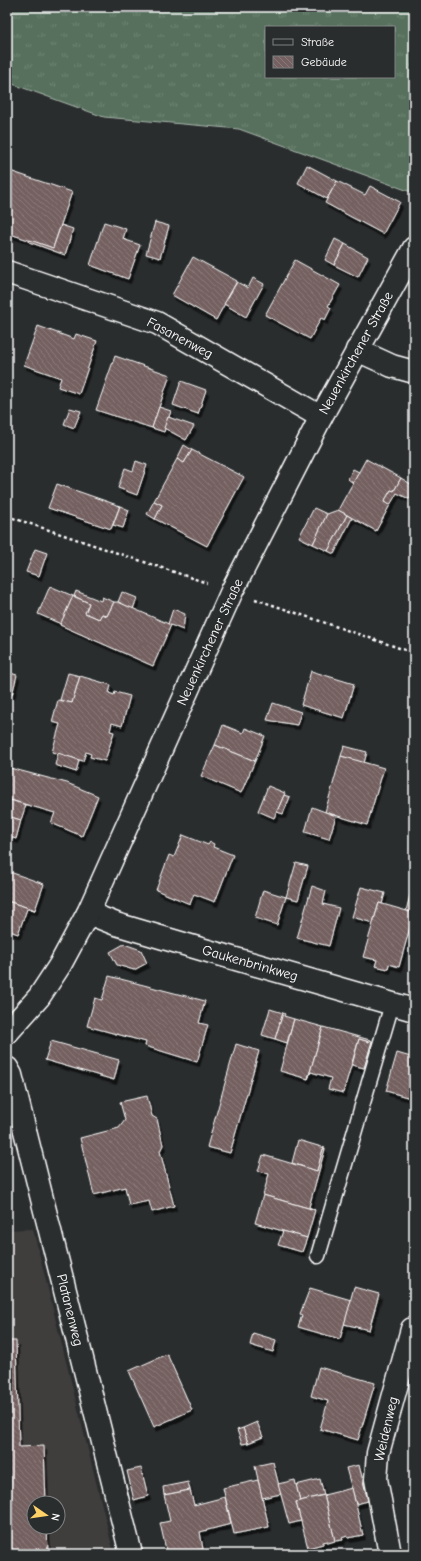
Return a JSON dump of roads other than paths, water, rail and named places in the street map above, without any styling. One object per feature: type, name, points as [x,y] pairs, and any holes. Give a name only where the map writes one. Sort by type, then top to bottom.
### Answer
[{"type":"street","name":"Neuenkirchener Straße","points":[[7,1033],[39,997],[60,965],[88,913],[232,591],[321,417],[414,248]]},
{"type":"street","name":"Fasanenweg","points":[[7,272],[157,323],[321,417]]},
{"type":"street","points":[[357,350],[392,366],[414,372]]},
{"type":"street","name":"Gaukenbrinkweg","points":[[88,913],[116,924],[414,1010]]},
{"type":"street","name":"Platanenweg","points":[[7,1068],[11,1075],[131,1554]]},
{"type":"street","name":"Weidenweg","points":[[390,1554],[376,1479],[378,1453],[412,1329]]},
{"type":"lane","points":[[318,1256],[392,1004]]}]
